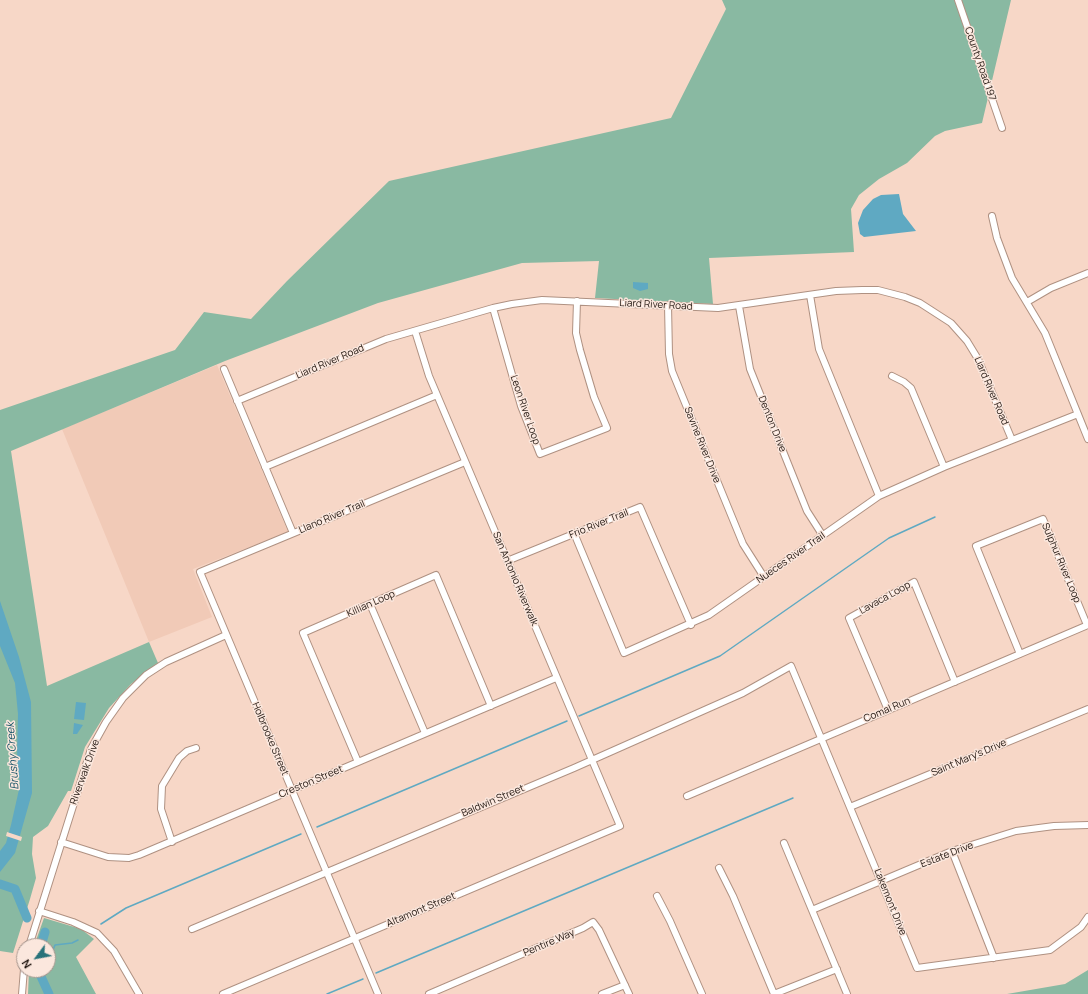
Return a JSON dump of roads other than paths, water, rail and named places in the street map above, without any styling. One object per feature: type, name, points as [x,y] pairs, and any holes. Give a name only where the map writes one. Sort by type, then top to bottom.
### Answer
[{"type":"street","name":"County Road 197","points":[[958,0],[1002,128]]},
{"type":"street","points":[[992,216],[997,238],[1012,278],[1046,333],[1088,439]]},
{"type":"street","points":[[1027,302],[1051,288],[1088,273]]},
{"type":"street","name":"Liard River Road","points":[[237,401],[360,348],[493,308],[542,300],[711,308],[740,306],[849,290],[878,290],[905,297],[935,312],[951,323],[963,337],[978,360],[1012,440]]},
{"type":"street","points":[[810,295],[819,349],[879,496]]},
{"type":"street","name":"Leon River Loop","points":[[493,308],[521,406],[540,454],[607,428],[594,397],[580,350],[576,333],[577,301]]},
{"type":"street","name":"Savine River Drive","points":[[668,305],[668,354],[672,372],[743,544],[764,577]]},
{"type":"street","name":"Denton Drive","points":[[740,306],[750,369],[807,511],[823,536]]},
{"type":"street","name":"San Antonio Riverwalk","points":[[415,331],[426,369],[620,826]]},
{"type":"street","points":[[224,369],[293,533]]},
{"type":"street","points":[[892,376],[904,382],[911,388],[944,467]]},
{"type":"street","points":[[265,467],[437,395]]},
{"type":"street","name":"Nueces River Trail","points":[[574,533],[624,653],[690,625],[709,615],[879,496],[944,467],[1078,414]]},
{"type":"street","name":"Llano River Trail","points":[[200,572],[465,462]]},
{"type":"street","name":"Frio River Trail","points":[[507,561],[640,507],[690,625]]},
{"type":"street","name":"Sulphur River Loop","points":[[1020,654],[976,546],[1043,519],[1087,625]]},
{"type":"street","name":"Holbrooke Street","points":[[200,572],[378,994]]},
{"type":"street","name":"Killian Loop","points":[[358,762],[303,633],[436,575],[491,706]]},
{"type":"street","name":"Lavaca Loop","points":[[888,710],[849,618],[914,582],[955,682]]},
{"type":"street","points":[[370,604],[425,733]]},
{"type":"street","name":"Comal Run","points":[[686,796],[1087,625]]},
{"type":"street","name":"Riverwalk Drive","points":[[31,938],[91,749],[106,722],[123,698],[146,675],[166,662],[226,635]]},
{"type":"street","name":"Lakemont Drive","points":[[791,666],[917,968],[1050,950],[1081,927],[1088,917]]},
{"type":"street","name":"Baldwin Street","points":[[192,929],[591,760],[743,692],[791,666]]},
{"type":"street","name":"Creston Street","points":[[61,842],[101,855],[118,858],[139,855],[556,678]]},
{"type":"street","name":"Saint Mary's Drive","points":[[850,808],[1088,709]]},
{"type":"street","points":[[172,842],[161,808],[162,786],[179,758],[187,751],[196,748]]},
{"type":"street","name":"Estate Drive","points":[[812,910],[882,882],[952,851],[1016,831],[1054,826],[1088,825]]},
{"type":"street","name":"Altamont Street","points":[[223,994],[620,826]]},
{"type":"street","points":[[784,843],[847,994]]},
{"type":"street","points":[[952,851],[994,958]]},
{"type":"street","points":[[719,868],[733,896],[774,994],[837,969]]},
{"type":"street","points":[[657,896],[702,994]]},
{"type":"street","points":[[39,911],[73,922],[97,933],[114,951],[139,994]]},
{"type":"street","name":"Pentire Way","points":[[429,994],[583,928],[593,922],[599,930],[629,994]]},
{"type":"street","points":[[22,994],[23,978]]},
{"type":"street","points":[[602,994],[625,985]]},
{"type":"water","points":[[899,194],[903,214],[916,231],[864,237],[860,234],[858,223],[863,210],[873,199],[881,195]]},
{"type":"water","points":[[633,282],[648,283],[648,289],[640,291],[633,288]]},
{"type":"water","points":[[0,601],[19,657],[31,702],[32,793],[15,853],[0,872],[0,851],[6,843],[20,785],[17,759],[18,714],[15,683],[0,646]]},
{"type":"water","points":[[76,702],[86,703],[84,720],[74,719]]},
{"type":"water","points":[[74,723],[83,725],[77,734],[73,734]]},
{"type":"waterway","points":[[579,716],[720,656],[889,538],[935,517]]},
{"type":"waterway","points":[[317,827],[567,721]]},
{"type":"waterway","points":[[376,973],[793,798]]},
{"type":"waterway","points":[[101,924],[126,908],[301,834]]},
{"type":"waterway","points":[[0,884],[15,889],[27,918]]},
{"type":"waterway","points":[[43,938],[45,932]]},
{"type":"waterway","points":[[56,945],[72,943],[78,940]]},
{"type":"waterway","points":[[42,978],[49,994]]},
{"type":"waterway","points":[[327,994],[363,979]]},
{"type":"water label","name":"Brushy Creek","points":[[13,756]]}]
